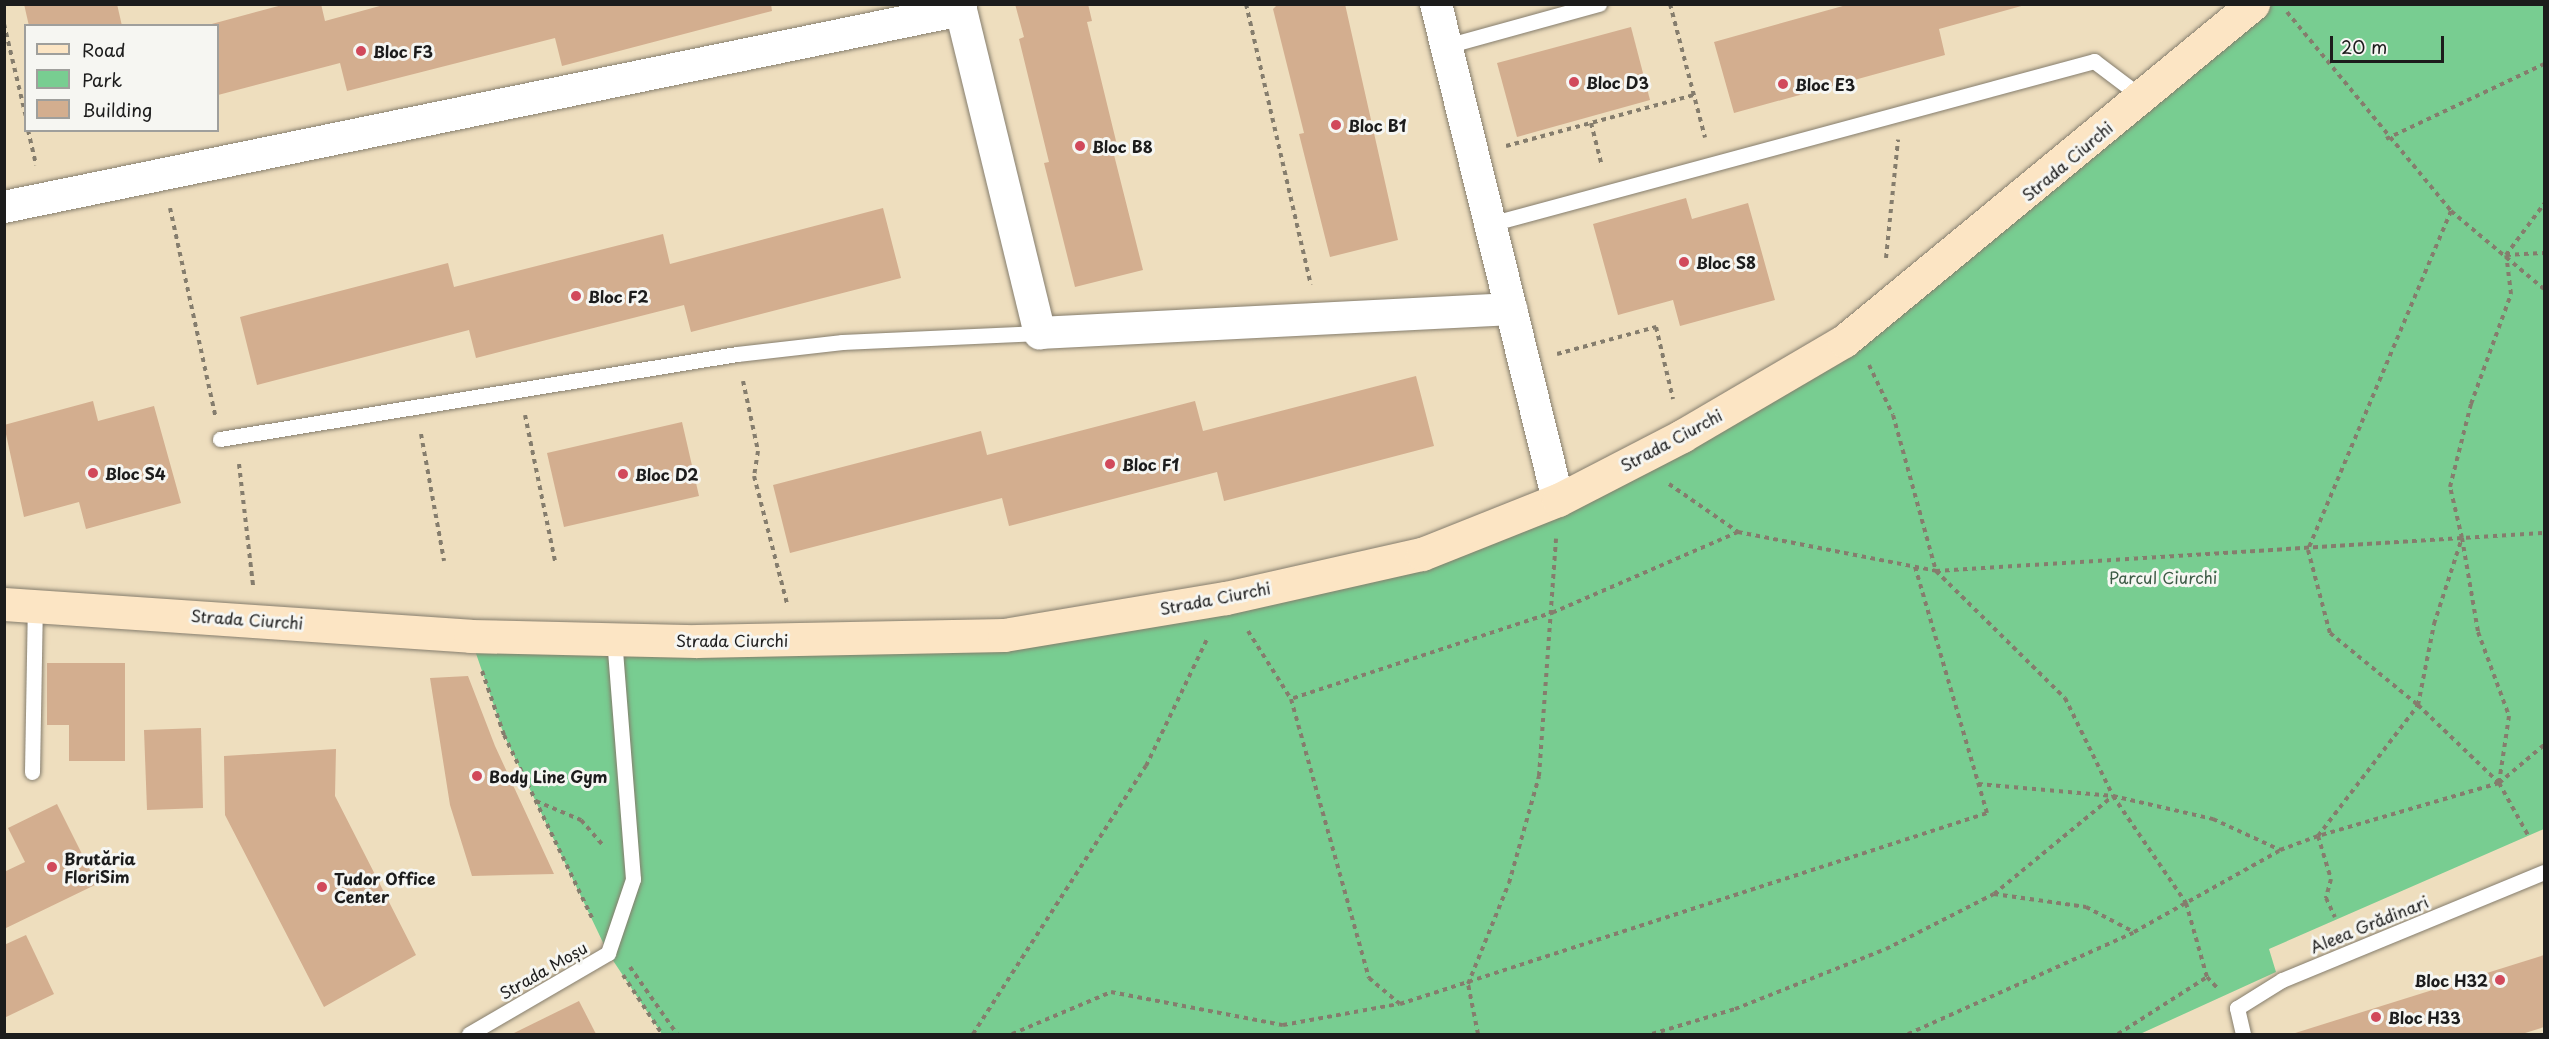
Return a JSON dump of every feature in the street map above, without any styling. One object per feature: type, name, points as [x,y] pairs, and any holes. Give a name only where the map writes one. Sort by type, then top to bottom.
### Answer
[{"type":"street","points":[[1436,4],[1558,500]]},
{"type":"street","name":"Strada Ciurchi","points":[[20,605],[257,619],[470,636],[796,640],[1004,636],[1226,598],[1422,554],[1558,500],[1634,461],[1682,436],[1881,316],[2253,4]]},
{"type":"street","points":[[4,207],[164,178],[961,10],[1040,333],[1511,309]]},
{"type":"lane","points":[[1446,46],[1599,4]]},
{"type":"lane","points":[[1490,224],[2094,61],[2143,98]]},
{"type":"lane","points":[[220,439],[737,354],[842,342],[1040,333]]},
{"type":"lane","points":[[20,605],[32,772]]},
{"type":"lane","name":"Strada Moșu","points":[[469,1035],[608,953],[633,879],[614,639]]},
{"type":"lane","name":"Aleea Grădinari","points":[[2243,1035],[2237,1008],[2282,980],[2544,872]]},
{"type":"path","points":[[1246,4],[1318,318]]},
{"type":"path","points":[[1670,4],[1712,164]]},
{"type":"path","points":[[2294,20],[2386,139],[2451,212],[2506,255],[2544,289]]},
{"type":"path","points":[[4,24],[24,109]]},
{"type":"path","points":[[2386,139],[2544,64]]},
{"type":"path","points":[[1473,155],[1694,95]]},
{"type":"path","points":[[1881,316],[1900,114]]},
{"type":"path","points":[[1591,123],[1610,192]]},
{"type":"path","points":[[164,178],[220,439]]},
{"type":"path","points":[[2499,783],[2509,716],[2478,632],[2462,538],[2450,488],[2471,404],[2511,294],[2506,255],[2544,204]]},
{"type":"path","points":[[2451,212],[2308,550],[2330,633],[2418,705],[2499,783],[2528,835]]},
{"type":"path","points":[[2506,255],[2544,253]]},
{"type":"path","points":[[1524,362],[1656,327],[1682,436]]},
{"type":"path","points":[[737,354],[758,451],[754,476],[796,640]]},
{"type":"path","points":[[1872,367],[1893,415],[1936,571],[2065,698],[2114,796],[2186,903],[2207,978],[2225,996]]},
{"type":"path","points":[[520,390],[555,561]]},
{"type":"path","points":[[416,407],[444,561]]},
{"type":"path","points":[[236,437],[257,619]]},
{"type":"path","points":[[1634,461],[1738,532],[1914,564],[1936,571],[2308,550],[2544,533]]},
{"type":"path","points":[[1478,1035],[1468,984],[1509,883],[1539,776],[1554,612],[1558,500]]},
{"type":"path","points":[[1291,699],[1554,612],[1738,532]]},
{"type":"path","points":[[2318,836],[2418,705],[2434,624],[2462,538]]},
{"type":"path","points":[[1012,1035],[1111,992],[1282,1025],[1400,1004],[1468,984],[1988,813],[1914,564]]},
{"type":"path","points":[[1226,598],[1291,699],[1369,978],[1400,1004]]},
{"type":"path","points":[[973,1035],[1146,766],[1226,598]]},
{"type":"path","points":[[470,636],[504,735],[589,913]]},
{"type":"path","points":[[1908,1035],[2134,932],[2280,850],[2318,836],[2499,783],[2544,745]]},
{"type":"path","points":[[1978,784],[2114,796],[2213,819],[2280,850]]},
{"type":"path","points":[[1652,1035],[1735,1009],[1886,949],[1994,894],[2114,796]]},
{"type":"path","points":[[536,801],[581,819],[633,879]]},
{"type":"path","points":[[2318,836],[2331,879],[2326,898],[2335,918]]},
{"type":"path","points":[[1994,894],[2086,907],[2134,932]]},
{"type":"path","points":[[608,953],[633,969],[677,1035]]},
{"type":"path","points":[[2118,1035],[2207,978]]},
{"type":"green space","name":"Parcul Ciurchi","points":[[2253,5],[2544,5],[2544,829],[2269,949],[2276,972],[2140,1034],[662,1034],[608,953],[504,735],[470,636],[1004,635],[1422,554],[1844,341]]},
{"type":"building","points":[[24,4],[117,4],[122,24],[29,24]]},
{"type":"building","name":"Bloc F3","points":[[286,4],[321,4],[325,21],[387,4],[771,4],[772,11],[562,66],[555,38],[347,91],[340,63],[219,95],[219,24],[212,24]]},
{"type":"building","name":"Bloc B8","points":[[1015,4],[1088,4],[1092,21],[1087,22],[1117,145],[1112,147],[1143,270],[1075,287],[1044,163],[1049,162],[1019,39],[1024,37]]},
{"type":"building","name":"Bloc B1","points":[[1278,4],[1345,4],[1398,240],[1330,257],[1299,134],[1304,133],[1273,9]]},
{"type":"building","name":"Bloc E3","points":[[1850,4],[2025,5],[1939,29],[1945,55],[1734,113],[1714,42]]},
{"type":"building","name":"Bloc D3","points":[[1631,27],[1650,100],[1517,137],[1497,63]]},
{"type":"building","name":"Bloc S8","points":[[1686,198],[1692,219],[1748,203],[1775,300],[1680,326],[1673,300],[1618,315],[1593,224]]},
{"type":"building","name":"Bloc F2","points":[[883,208],[901,278],[691,332],[684,305],[476,358],[469,330],[257,385],[240,317],[448,263],[454,287],[663,234],[670,264]]},
{"type":"building","name":"Bloc F1","points":[[1416,376],[1434,446],[1224,501],[1217,472],[1009,526],[1002,498],[790,553],[773,485],[981,431],[987,455],[1195,401],[1203,431]]},
{"type":"building","name":"Bloc S4","points":[[93,401],[98,421],[154,406],[181,503],[86,529],[79,502],[24,517],[4,425]]},
{"type":"building","name":"Bloc D2","points":[[682,422],[699,496],[564,527],[547,453]]},
{"type":"building","points":[[47,663],[125,663],[125,761],[69,761],[69,725],[47,725]]},
{"type":"building","name":"Body Line Gym","points":[[468,676],[495,746],[554,874],[472,876],[450,805],[430,678]]},
{"type":"building","points":[[201,728],[203,808],[147,810],[144,730]]},
{"type":"building","name":"Tudor Office Center","points":[[336,749],[335,796],[416,955],[324,1007],[225,815],[224,756]]},
{"type":"building","name":"Brutăria FloriSim","points":[[57,804],[97,884],[4,929],[4,872],[25,862],[8,828]]},
{"type":"building","points":[[26,935],[54,994],[4,1018],[4,945]]},
{"type":"building","name":"Bloc H32","points":[[2544,955],[2544,1027],[2522,1034],[2292,1034]]},
{"type":"building","points":[[579,1001],[596,1034],[512,1034]]},
{"type":"place","name":"Bloc F3","points":[[361,51]]},
{"type":"place","name":"Bloc D3","points":[[1574,82]]},
{"type":"place","name":"Bloc E3","points":[[1783,84]]},
{"type":"place","name":"Bloc B1","points":[[1336,125]]},
{"type":"place","name":"Bloc B8","points":[[1080,146]]},
{"type":"place","name":"Bloc S8","points":[[1684,262]]},
{"type":"place","name":"Bloc F2","points":[[576,296]]},
{"type":"place","name":"Bloc F1","points":[[1110,464]]},
{"type":"place","name":"Bloc S4","points":[[93,473]]},
{"type":"place","name":"Bloc D2","points":[[623,474]]},
{"type":"place","name":"Body Line Gym","points":[[477,776]]},
{"type":"place","name":"Brutăria FloriSim","points":[[52,867]]},
{"type":"place","name":"Tudor Office Center","points":[[322,887]]},
{"type":"place","name":"Bloc H32","points":[[2500,980]]},
{"type":"place","name":"Bloc H33","points":[[2376,1017]]}]
